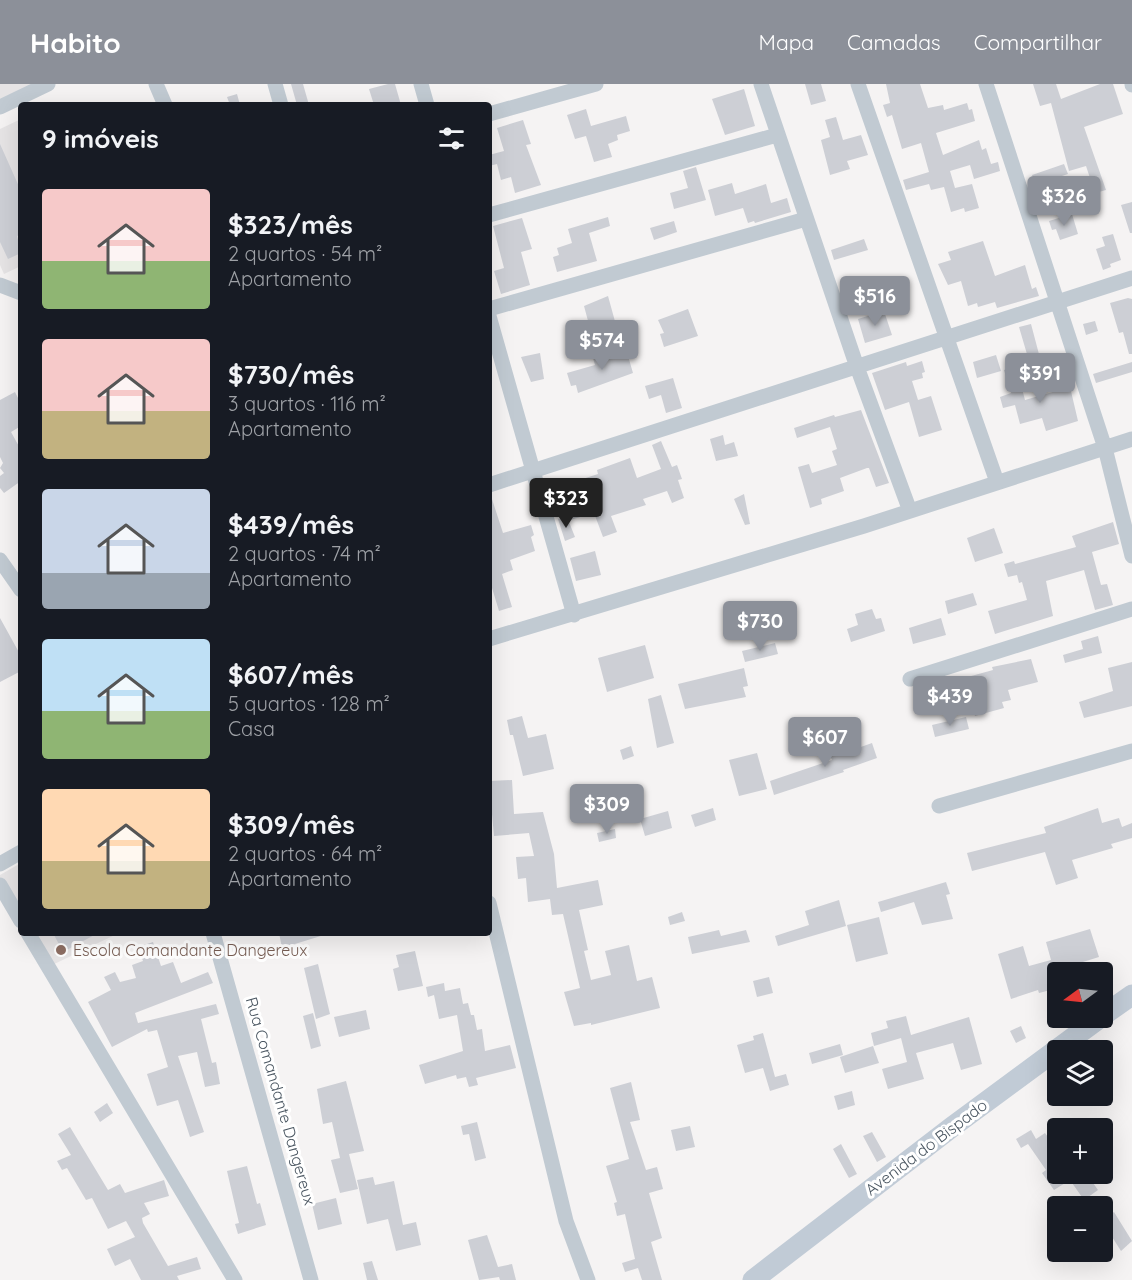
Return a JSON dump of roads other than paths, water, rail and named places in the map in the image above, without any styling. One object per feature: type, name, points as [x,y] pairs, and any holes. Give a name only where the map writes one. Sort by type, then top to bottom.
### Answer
[{"type":"main road","name":"Avenida do Bispado","points":[[1113,1009],[1132,994]]},
{"type":"main road","name":"Avenida do Bispado","points":[[766,1276],[952,1126],[1087,1028]]},
{"type":"street","points":[[0,107],[48,84]]},
{"type":"street","points":[[156,84],[164,102]]},
{"type":"street","points":[[275,84],[280,102]]},
{"type":"street","points":[[421,84],[426,102]]},
{"type":"street","points":[[492,113],[596,84]]},
{"type":"street","points":[[761,84],[857,367],[910,511]]},
{"type":"street","points":[[858,84],[997,482]]},
{"type":"street","points":[[986,84],[1105,448],[1132,556]]},
{"type":"street","points":[[492,214],[777,135]]},
{"type":"street","points":[[492,308],[806,219]]},
{"type":"street","points":[[492,484],[1132,278]]},
{"type":"street","points":[[0,285],[18,292]]},
{"type":"street","points":[[492,326],[574,615]]},
{"type":"street","points":[[492,638],[910,511],[1132,439]]},
{"type":"street","points":[[0,560],[18,586]]},
{"type":"street","points":[[910,679],[1132,609]]},
{"type":"street","points":[[939,806],[1132,751]]},
{"type":"street","points":[[0,864],[18,854]]},
{"type":"street","points":[[0,885],[18,916]]},
{"type":"street","points":[[492,915],[566,1221],[588,1280]]},
{"type":"street","points":[[30,936],[235,1280]]},
{"type":"street","name":"Rua Comandante Dangereux","points":[[214,936],[311,1280]]},
{"type":"place","name":"Escola Comandante Dangereux","points":[[61,950]]}]
